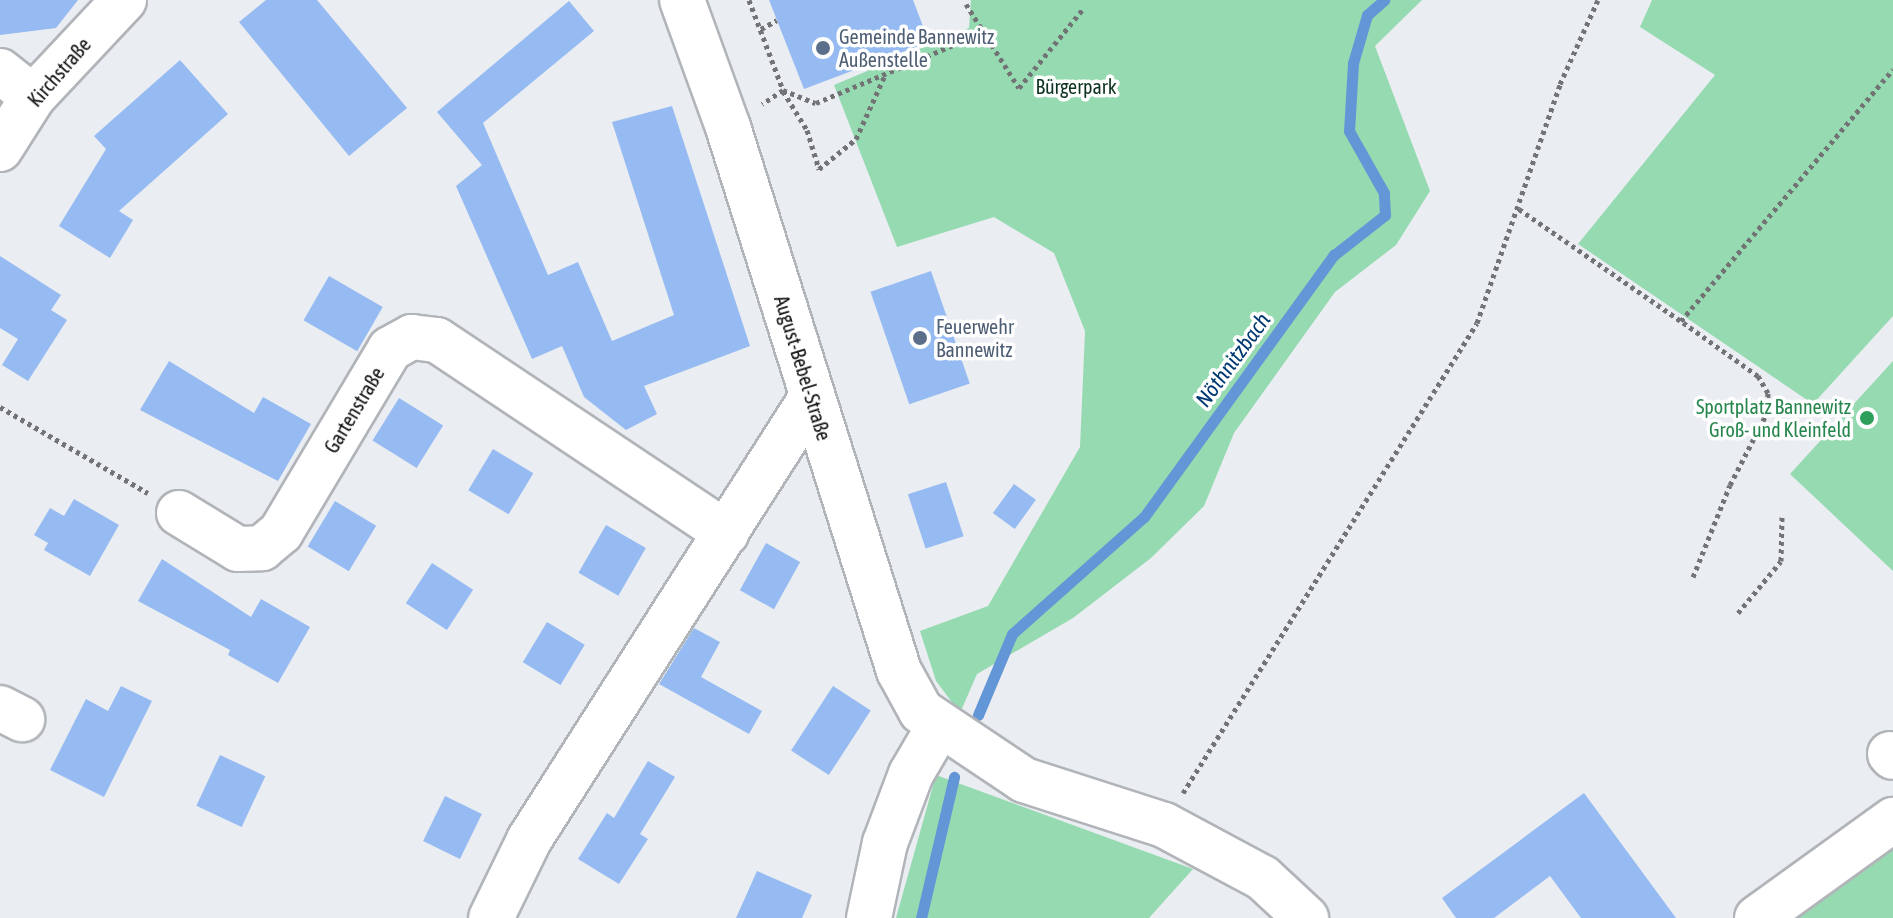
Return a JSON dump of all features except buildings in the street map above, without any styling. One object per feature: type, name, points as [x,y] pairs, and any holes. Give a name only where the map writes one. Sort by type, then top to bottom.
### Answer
[{"type":"street","name":"Kirchstraße","points":[[0,149],[17,84],[124,0]]},
{"type":"street","name":"August-Bebel-Straße","points":[[682,0],[728,127],[899,671],[921,711],[939,726],[1024,780],[1164,825],[1263,878],[1306,918]]},
{"type":"street","name":"Gartenstraße","points":[[179,513],[238,549],[262,548],[281,532],[390,349],[412,337],[437,340],[726,533]]},
{"type":"street","points":[[491,918],[529,840],[812,397]]},
{"type":"street","points":[[869,918],[885,843],[911,774],[939,726]]},
{"type":"street","points":[[1757,918],[1893,820]]},
{"type":"path","points":[[749,0],[783,90],[807,130],[819,169],[856,139],[885,75]]},
{"type":"path","points":[[1164,825],[1477,323],[1560,84],[1598,0]]},
{"type":"path","points":[[966,4],[1019,88],[1083,9]]},
{"type":"path","points":[[761,29],[777,20]]},
{"type":"path","points":[[783,90],[816,103],[984,32]]},
{"type":"path","points":[[1681,321],[1893,69]]},
{"type":"path","points":[[728,127],[783,90]]},
{"type":"path","points":[[1519,209],[1758,376],[1768,393],[1767,413],[1730,485],[1693,577]]},
{"type":"path","points":[[0,407],[179,513]]},
{"type":"path","points":[[1738,613],[1781,561],[1782,517]]},
{"type":"green space","name":"Bürgerpark","points":[[971,0],[1422,0],[1375,46],[1430,191],[1396,245],[1335,292],[1234,433],[1204,506],[1151,558],[1073,618],[977,674],[960,713],[936,681],[920,631],[988,606],[1080,447],[1085,331],[1054,253],[994,217],[897,247],[834,85],[969,28]]},
{"type":"green space","points":[[1652,0],[1893,0],[1893,316],[1813,404],[1578,244],[1715,75],[1640,27]]},
{"type":"green space","name":"Sportplatz Bannewitz Groß- und Kleinfeld","points":[[1893,361],[1893,571],[1790,474]]},
{"type":"green space","points":[[936,775],[1193,869],[1149,918],[896,918]]},
{"type":"green space","points":[[1893,834],[1893,918],[1775,918]]},
{"type":"waterway","name":"Nöthnitzbach","points":[[978,715],[1012,634],[1144,517],[1334,255],[1385,215],[1384,193],[1349,131],[1353,63],[1367,15],[1384,0]]},
{"type":"waterway","name":"Nöthnitzbach","points":[[921,918],[954,777]]},
{"type":"place","name":"Gemeinde Bannewitz Außenstelle","points":[[823,48]]},
{"type":"place","name":"Feuerwehr Bannewitz","points":[[920,338]]},
{"type":"place","name":"Sportplatz Bannewitz Groß- und Kleinfeld","points":[[1867,418]]}]
